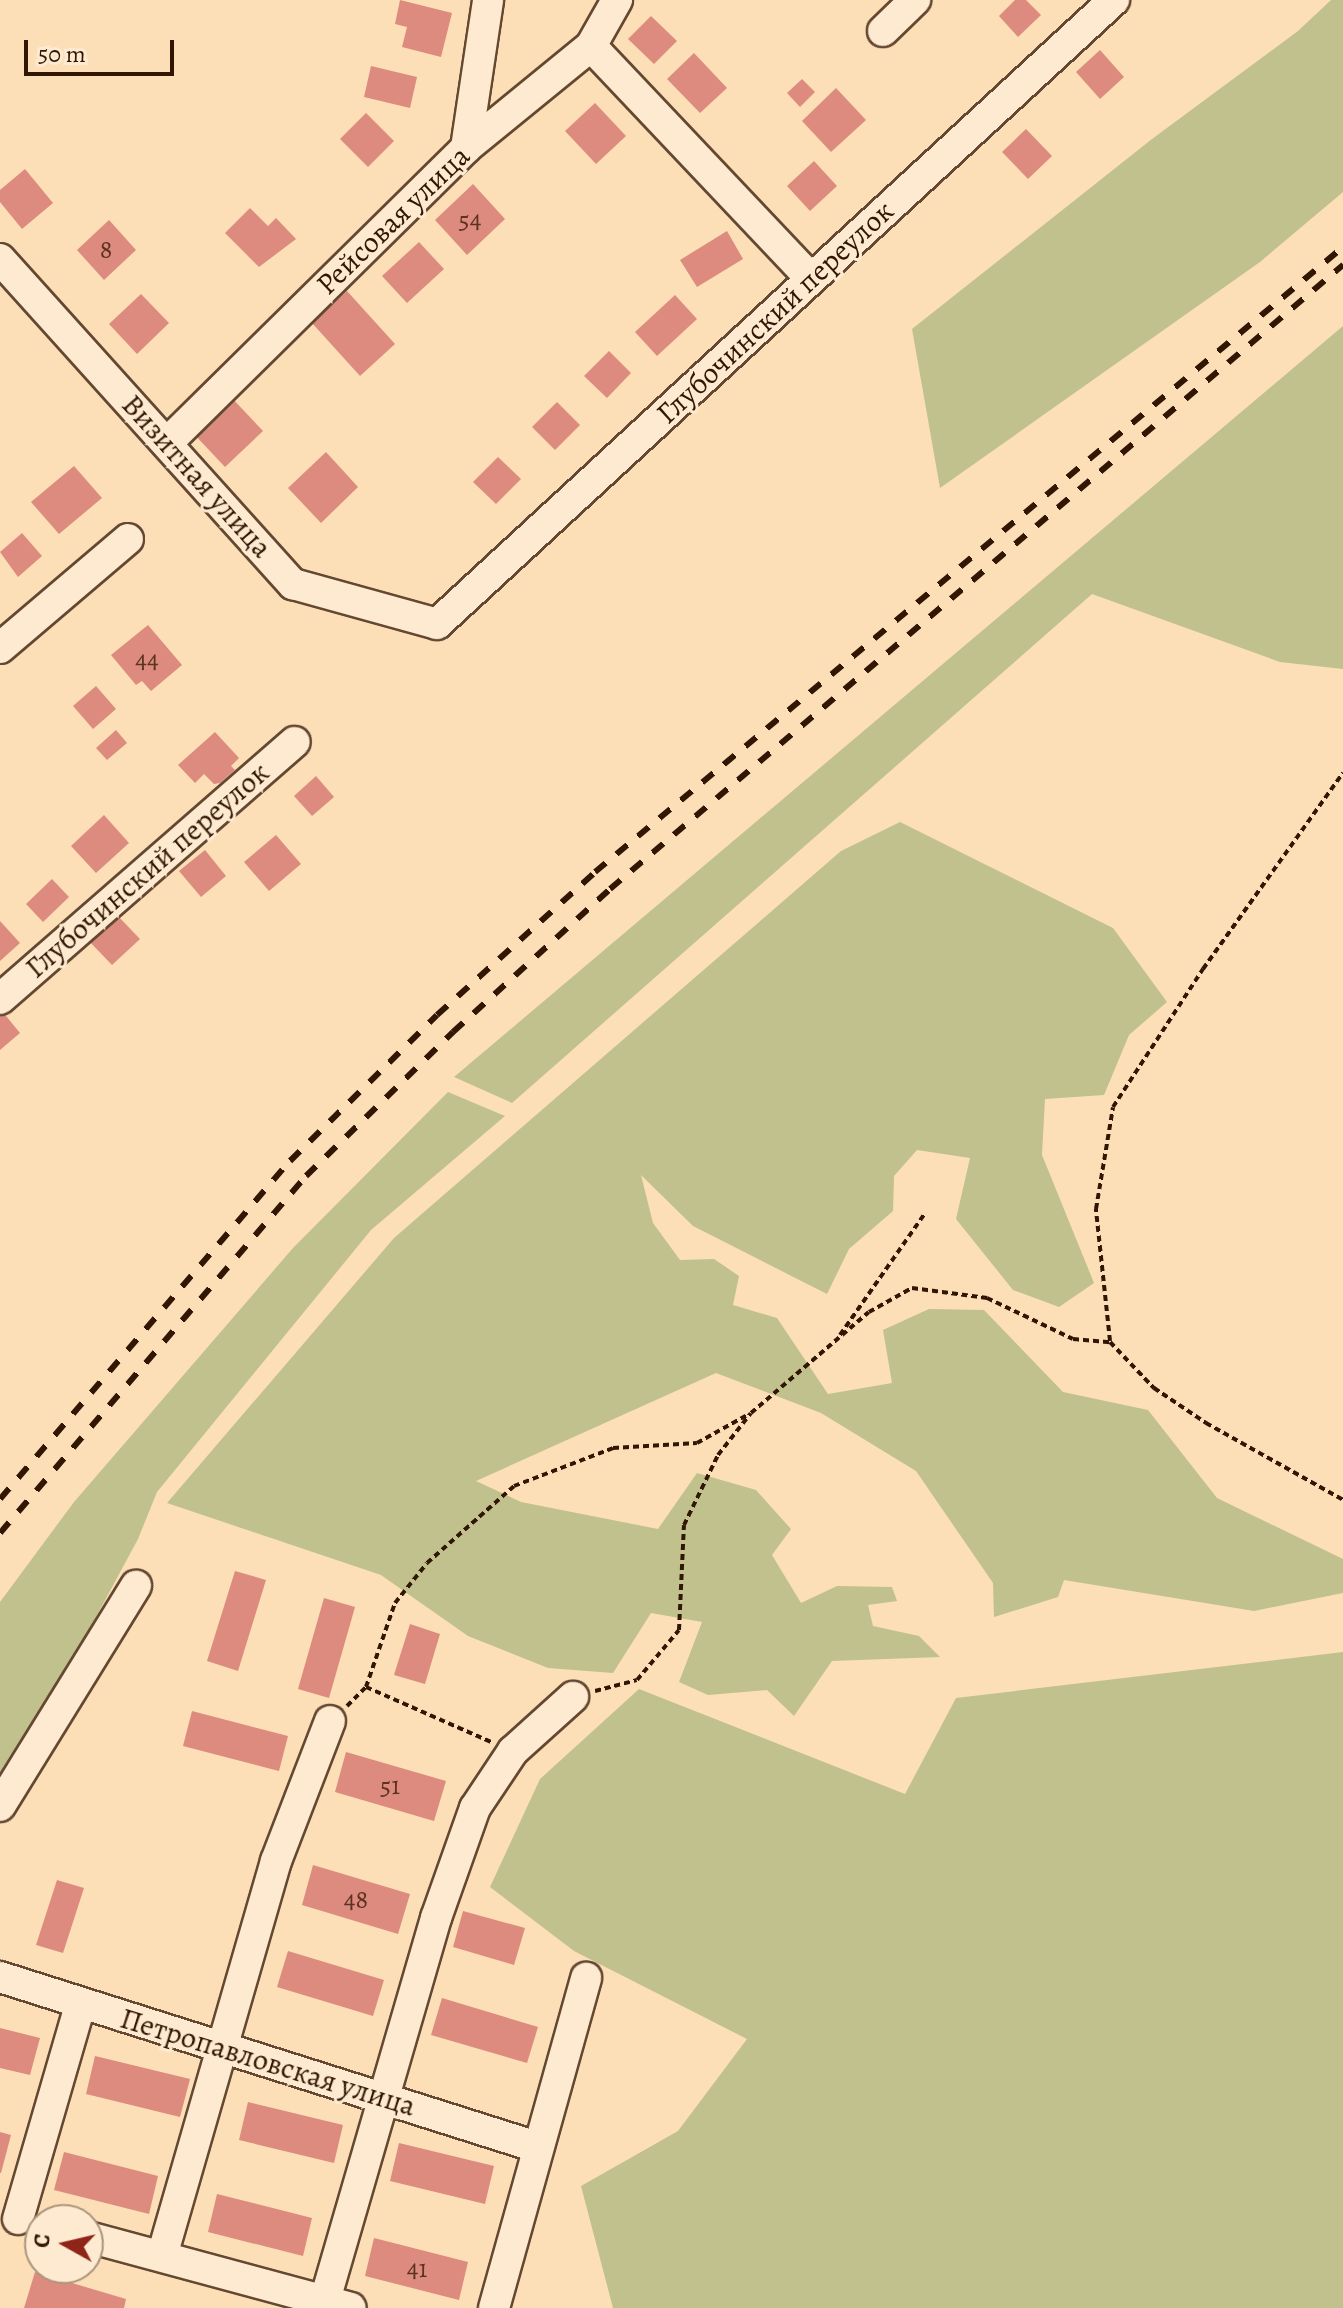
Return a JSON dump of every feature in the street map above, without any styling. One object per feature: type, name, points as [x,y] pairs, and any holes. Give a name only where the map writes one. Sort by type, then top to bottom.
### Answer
[{"type":"street","points":[[466,148],[488,0]]},
{"type":"street","name":"Рейсовая улица","points":[[168,442],[466,148],[591,46],[617,0]]},
{"type":"street","points":[[883,31],[915,0]]},
{"type":"street","name":"Глубочинский переулок","points":[[437,624],[811,279],[1094,6]]},
{"type":"street","points":[[591,46],[811,279]]},
{"type":"street","name":"Визитная улица","points":[[1,262],[168,442],[293,584],[437,624]]},
{"type":"street","points":[[0,648],[128,539]]},
{"type":"street","name":"Глубочинский переулок","points":[[0,999],[295,742]]},
{"type":"street","points":[[0,1806],[136,1586]]},
{"type":"street","points":[[104,2241],[338,2304],[388,2096],[436,1918],[475,1808],[513,1751],[573,1697]]},
{"type":"street","points":[[162,2256],[219,2047],[276,1861],[330,1721]]},
{"type":"street","name":"Петропавловская улица","points":[[0,1977],[80,2005],[388,2096],[537,2147]]},
{"type":"street","points":[[494,2308],[586,1978]]},
{"type":"street","points":[[19,2220],[80,2005]]},
{"type":"path","points":[[1343,773],[1203,969],[1113,1107],[1096,1209],[1110,1342],[1154,1388],[1206,1423],[1343,1500]]},
{"type":"path","points":[[836,1340],[925,1213]]},
{"type":"path","points":[[573,1697],[637,1680],[679,1630],[684,1525],[718,1455],[751,1413],[869,1312],[912,1288],[987,1298],[1073,1339],[1110,1342]]},
{"type":"path","points":[[330,1721],[366,1687],[395,1603],[427,1563],[514,1486],[613,1448],[697,1443],[751,1413]]},
{"type":"path","points":[[366,1687],[513,1751]]},
{"type":"green space","points":[[1331,0],[1343,0],[1343,192],[1260,262],[940,488],[912,329],[1152,139],[1298,31]]},
{"type":"green space","points":[[1343,326],[1343,669],[1280,662],[1092,594],[512,1103],[454,1077]]},
{"type":"green space","points":[[900,822],[1113,928],[1167,1002],[1129,1035],[1104,1095],[1045,1099],[1042,1155],[1094,1283],[1059,1307],[1013,1290],[956,1219],[970,1158],[917,1150],[894,1176],[893,1211],[849,1249],[827,1294],[693,1226],[641,1175],[653,1223],[680,1260],[714,1259],[739,1276],[733,1305],[777,1318],[828,1394],[892,1383],[883,1330],[929,1309],[984,1310],[1063,1392],[1148,1410],[1217,1498],[1343,1559],[1343,1593],[1254,1611],[1064,1580],[1058,1597],[994,1617],[993,1583],[916,1471],[821,1413],[716,1373],[476,1481],[521,1502],[658,1529],[697,1473],[756,1490],[791,1529],[772,1555],[801,1603],[837,1586],[892,1587],[897,1601],[868,1605],[873,1626],[919,1636],[940,1657],[832,1661],[794,1716],[767,1690],[708,1695],[679,1682],[702,1622],[651,1613],[613,1673],[548,1668],[468,1636],[381,1575],[167,1503],[394,1238],[841,851]]},
{"type":"green space","points":[[448,1092],[505,1116],[371,1230],[157,1492],[138,1539],[27,1745],[0,1781],[0,1602],[74,1502],[293,1248]]},
{"type":"green space","points":[[1343,1652],[1343,2308],[613,2308],[581,2186],[678,2131],[747,2039],[574,1951],[490,1887],[540,1779],[639,1689],[905,1794],[956,1698]]},
{"type":"building","points":[[400,0],[452,13],[441,57],[402,47],[407,27],[395,24]]},
{"type":"building","points":[[1015,0],[1026,0],[1041,15],[1018,37],[999,16]]},
{"type":"building","points":[[651,16],[677,41],[654,64],[628,39]]},
{"type":"building","points":[[1100,50],[1124,77],[1100,99],[1076,72]]},
{"type":"building","points":[[694,53],[727,88],[700,113],[667,79]]},
{"type":"building","points":[[371,66],[417,77],[410,108],[364,97]]},
{"type":"building","points":[[802,79],[815,92],[800,107],[787,93]]},
{"type":"building","points":[[836,88],[866,120],[831,152],[802,121]]},
{"type":"building","points":[[595,103],[626,136],[596,164],[565,131]]},
{"type":"building","points":[[366,113],[394,141],[368,167],[340,139]]},
{"type":"building","points":[[1026,129],[1052,156],[1028,179],[1002,152]]},
{"type":"building","points":[[814,161],[837,186],[810,211],[787,186]]},
{"type":"building","points":[[25,169],[53,203],[22,229],[0,202],[0,190]]},
{"type":"building","points":[[473,184],[505,219],[467,255],[435,220]]},
{"type":"building","points":[[250,208],[268,226],[276,218],[296,239],[259,267],[225,233]]},
{"type":"building","points":[[109,220],[136,250],[104,280],[77,250]]},
{"type":"building","points":[[727,231],[743,259],[697,287],[680,260]]},
{"type":"building","points":[[419,242],[444,269],[407,303],[382,276]]},
{"type":"building","points":[[347,291],[395,344],[360,376],[312,323]]},
{"type":"building","points":[[141,294],[169,323],[137,354],[109,324]]},
{"type":"building","points":[[675,295],[697,319],[657,356],[635,332]]},
{"type":"building","points":[[609,351],[631,373],[607,398],[584,376]]},
{"type":"building","points":[[230,396],[263,431],[225,467],[192,432]]},
{"type":"building","points":[[557,402],[580,425],[555,450],[532,427]]},
{"type":"building","points":[[326,452],[358,487],[321,523],[288,488]]},
{"type":"building","points":[[498,457],[521,479],[496,504],[473,482]]},
{"type":"building","points":[[74,466],[102,498],[59,534],[31,502]]},
{"type":"building","points":[[22,533],[42,556],[18,577],[0,552]]},
{"type":"building","points":[[148,625],[182,665],[151,691],[142,681],[136,685],[111,655]]},
{"type":"building","points":[[96,686],[116,709],[93,729],[73,706]]},
{"type":"building","points":[[116,730],[127,743],[107,760],[96,748]]},
{"type":"building","points":[[215,732],[239,758],[231,766],[235,770],[220,783],[214,784],[204,774],[195,783],[178,765]]},
{"type":"building","points":[[316,776],[334,797],[312,816],[294,796]]},
{"type":"building","points":[[104,815],[129,843],[96,873],[71,846]]},
{"type":"building","points":[[276,835],[301,864],[269,891],[244,862]]},
{"type":"building","points":[[205,850],[226,876],[201,897],[179,871]]},
{"type":"building","points":[[52,879],[69,897],[43,922],[26,904]]},
{"type":"building","points":[[116,914],[140,939],[112,965],[87,939]]},
{"type":"building","points":[[0,921],[20,943],[0,961]]},
{"type":"building","points":[[2,1011],[20,1033],[0,1050],[0,1013]]},
{"type":"building","points":[[235,1571],[266,1580],[238,1671],[207,1661]]},
{"type":"building","points":[[324,1598],[355,1607],[329,1698],[298,1689]]},
{"type":"building","points":[[410,1624],[440,1634],[425,1684],[394,1675]]},
{"type":"building","points":[[192,1711],[288,1736],[279,1771],[183,1746]]},
{"type":"building","points":[[346,1752],[446,1781],[434,1821],[335,1792]]},
{"type":"building","points":[[313,1865],[410,1894],[398,1934],[302,1905]]},
{"type":"building","points":[[57,1880],[84,1888],[63,1953],[36,1945]]},
{"type":"building","points":[[463,1911],[525,1928],[514,1965],[453,1947]]},
{"type":"building","points":[[288,1951],[384,1980],[373,2016],[277,1987]]},
{"type":"building","points":[[442,1998],[538,2027],[527,2063],[431,2035]]},
{"type":"building","points":[[0,2028],[40,2038],[30,2075],[0,2068]]},
{"type":"building","points":[[95,2056],[190,2079],[180,2117],[86,2094]]},
{"type":"building","points":[[248,2102],[343,2125],[334,2163],[239,2140]]},
{"type":"building","points":[[0,2132],[11,2135],[1,2173],[0,2173]]},
{"type":"building","points":[[399,2143],[494,2166],[485,2204],[390,2181]]},
{"type":"building","points":[[64,2152],[158,2176],[149,2214],[54,2190]]},
{"type":"building","points":[[217,2194],[312,2218],[303,2256],[208,2232]]},
{"type":"building","points":[[374,2238],[468,2262],[459,2300],[365,2276]]},
{"type":"building","points":[[31,2284],[75,2284],[126,2299],[124,2308],[24,2308]]},
{"type":"railway","points":[[0,1499],[290,1161],[437,1015],[595,872],[1343,247]]},
{"type":"railway","points":[[0,1533],[306,1176],[453,1032],[610,889],[1343,265]]}]
